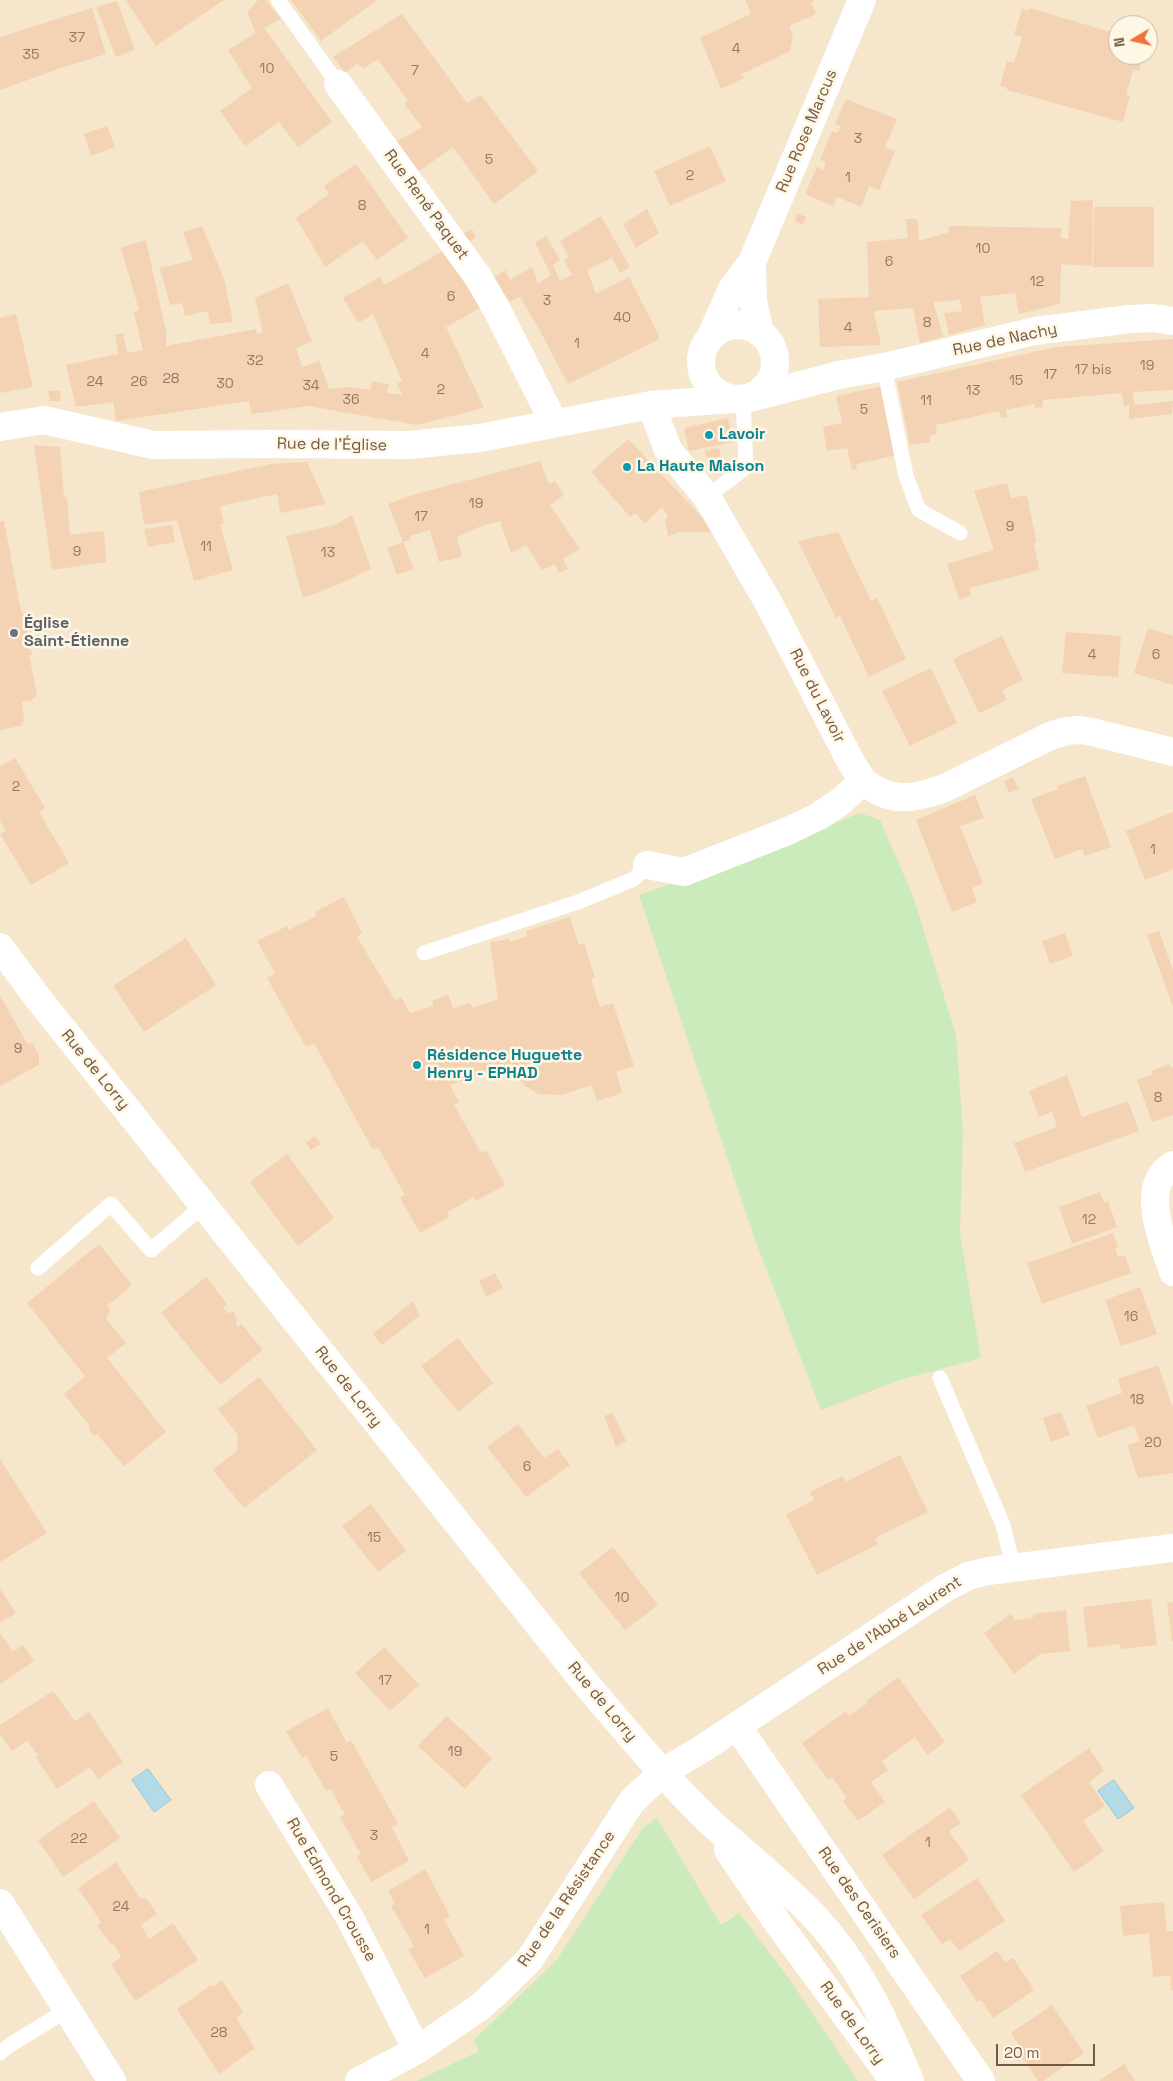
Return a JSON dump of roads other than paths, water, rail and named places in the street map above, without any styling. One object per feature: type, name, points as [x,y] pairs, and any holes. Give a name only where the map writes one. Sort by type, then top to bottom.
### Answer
[{"type":"street","name":"Rue Rose Marcus","points":[[706,346],[732,289],[752,262],[862,0]]},
{"type":"street","name":"Rue René Paquet","points":[[338,84],[478,277],[496,308],[554,423]]},
{"type":"street","name":"Rue Rose Marcus","points":[[752,262],[753,301],[766,339]]},
{"type":"street","name":"Rue de Nachy","points":[[742,399],[839,374],[884,367],[1035,331],[1130,319],[1153,318],[1173,321]]},
{"type":"street","points":[[657,404],[680,386],[706,346],[720,330],[741,325],[751,327],[766,339],[775,358],[774,371],[769,382],[761,392],[742,399],[722,396],[712,389],[704,379],[701,368],[706,346]]},
{"type":"street","name":"Rue de Nachy","points":[[766,339],[783,361],[806,369],[839,374]]},
{"type":"street","name":"Rue de l'Église","points":[[0,427],[44,420],[153,445],[410,446],[480,438],[657,404],[742,399]]},
{"type":"street","name":"Rue du Lavoir","points":[[657,404],[668,450],[706,497],[768,602],[851,762],[863,781]]},
{"type":"street","points":[[647,865],[684,872],[780,835],[819,816],[840,802],[863,781],[875,791],[891,796],[909,798],[928,794],[945,788],[1050,736],[1079,730],[1173,752]]},
{"type":"street","name":"Rue de Lorry","points":[[0,947],[37,997],[582,1679],[706,1818],[748,1854],[813,1915],[833,1939],[873,1998],[910,2081]]},
{"type":"street","points":[[1173,1165],[1164,1170],[1154,1197],[1158,1226],[1173,1272]]},
{"type":"street","name":"Rue de l'Abbé Laurent","points":[[663,1772],[737,1726],[945,1588],[968,1576],[1013,1566],[1173,1548]]},
{"type":"street","name":"Rue des Cerisiers","points":[[737,1726],[981,2081]]},
{"type":"street","name":"Rue de la Résistance","points":[[359,2081],[417,2050],[480,2006],[530,1959],[632,1801],[663,1772]]},
{"type":"street","name":"Rue Edmond Crousse","points":[[269,1785],[350,1918],[417,2050]]},
{"type":"street","name":"Rue de Lorry","points":[[706,1818],[777,1922],[894,2081]]},
{"type":"street","points":[[0,1903],[112,2081]]},
{"type":"lane","name":"Rue René Paquet","points":[[278,0],[338,84]]},
{"type":"lane","points":[[884,367],[906,476],[919,510],[960,533]]},
{"type":"lane","points":[[706,497],[746,467],[742,399]]},
{"type":"lane","points":[[424,953],[578,902],[634,880],[647,865]]},
{"type":"lane","points":[[38,1268],[111,1204],[151,1250],[204,1205]]},
{"type":"lane","points":[[940,1378],[1003,1525],[1013,1566]]},
{"type":"lane","points":[[0,2053],[68,2010]]},
{"type":"water","points":[[148,1769],[171,1800],[154,1812],[132,1780]]},
{"type":"water","points":[[1114,1780],[1134,1808],[1118,1819],[1098,1791]]},
{"type":"place","name":"Lavoir","points":[[709,435]]},
{"type":"place","name":"La Haute Maison","points":[[627,467]]},
{"type":"place","name":"Église Saint-Étienne","points":[[14,633]]},
{"type":"place","name":"Résidence Huguette Henry - EPHAD","points":[[417,1065]]}]
